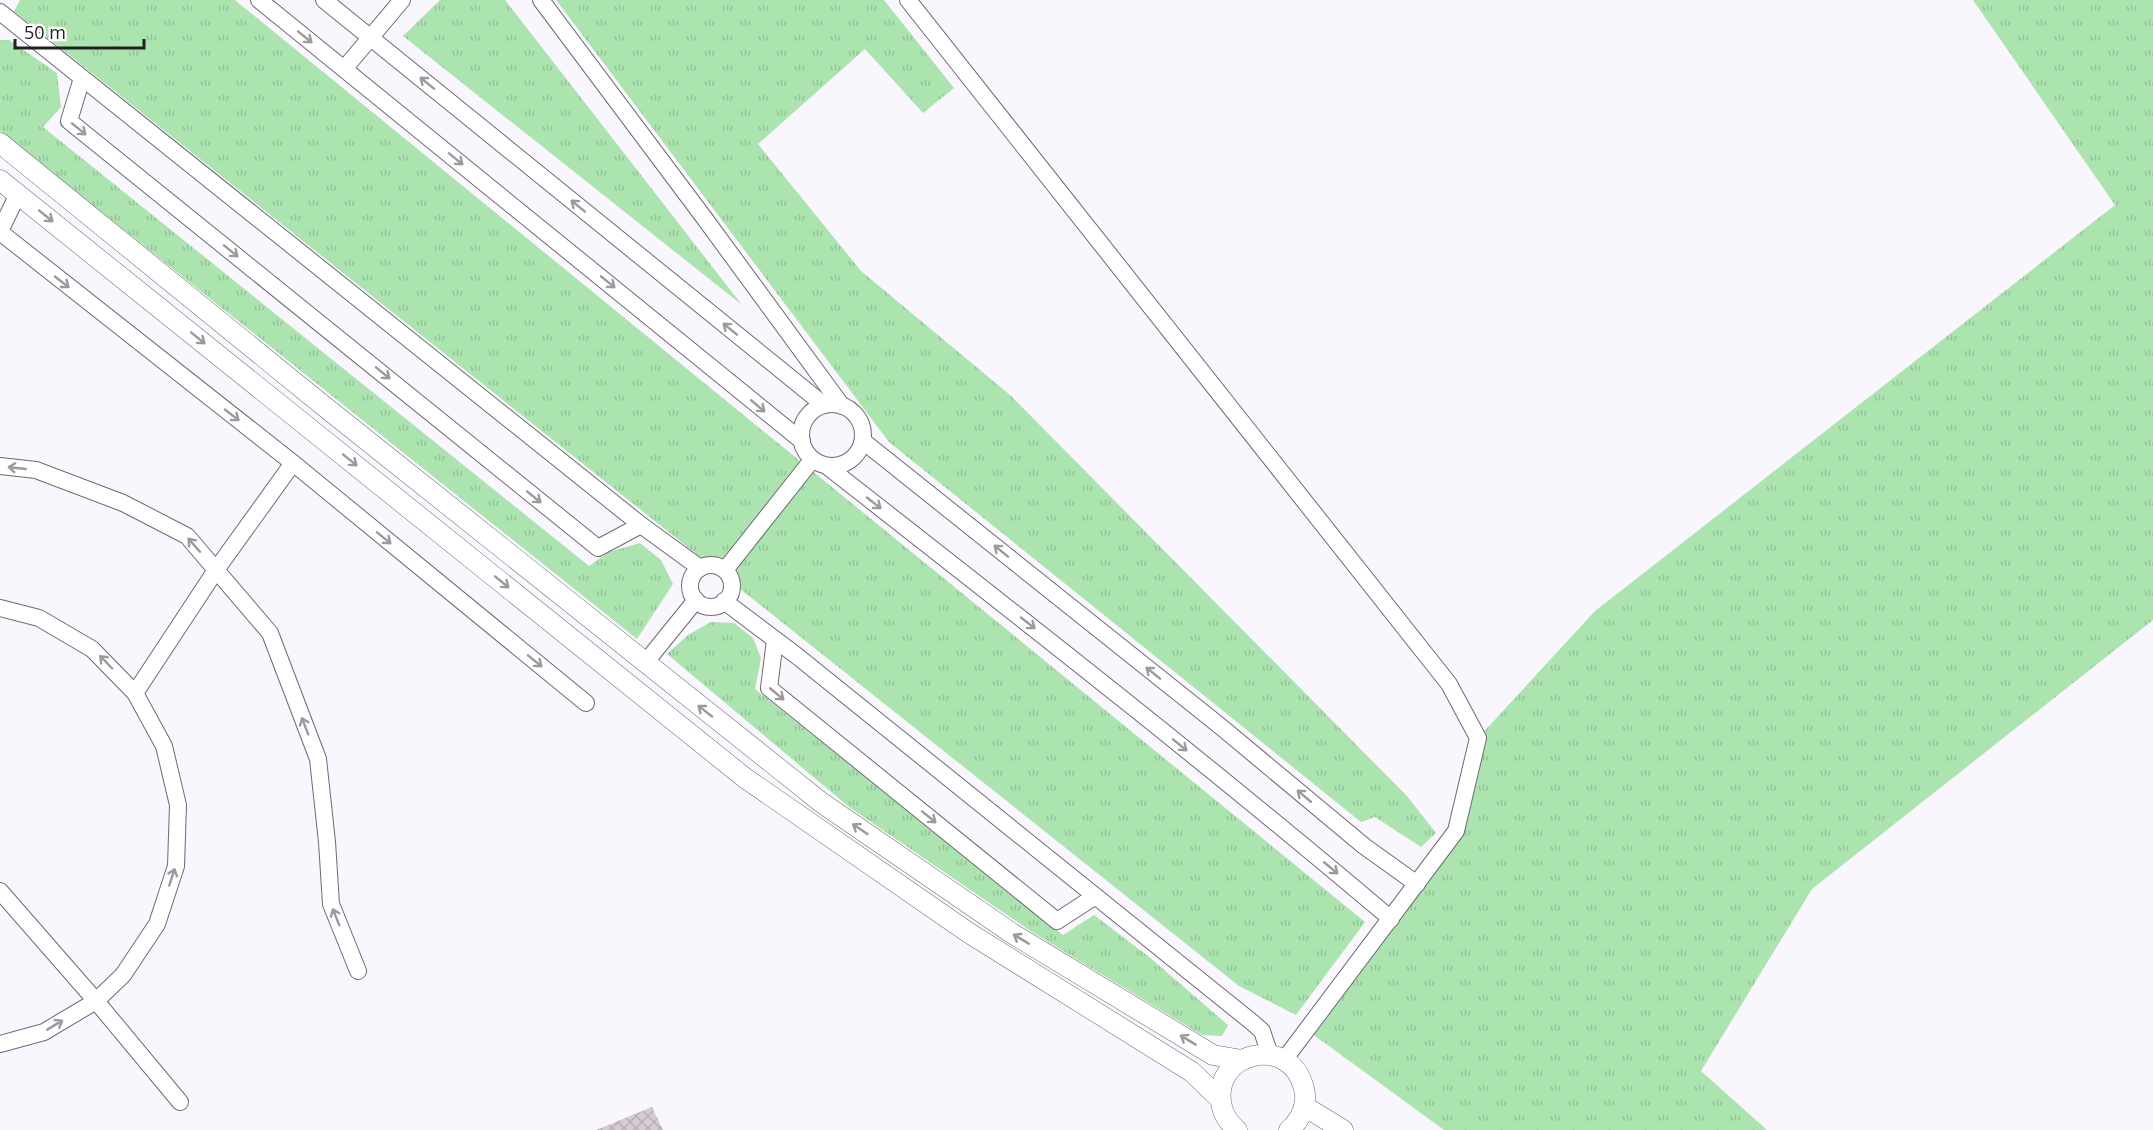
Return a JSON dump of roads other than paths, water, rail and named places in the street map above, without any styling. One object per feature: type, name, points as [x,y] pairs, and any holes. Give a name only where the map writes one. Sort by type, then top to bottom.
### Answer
[{"type":"street","points":[[259,0],[801,441],[806,452],[1071,656],[1314,853],[1390,919]]},
{"type":"street","points":[[324,0],[824,405]]},
{"type":"street","points":[[344,69],[402,0]]},
{"type":"street","points":[[541,0],[842,406]]},
{"type":"street","points":[[908,0],[1449,684],[1478,738],[1456,831],[1390,919],[1277,1057]]},
{"type":"street","points":[[0,12],[641,525],[700,568]]},
{"type":"street","points":[[82,78],[69,120],[598,548],[641,525]]},
{"type":"street","points":[[0,143],[325,407],[822,803],[1013,934],[1213,1055],[1242,1060]]},
{"type":"street","points":[[0,180],[745,778],[969,933],[1192,1072],[1220,1099]]},
{"type":"street","points":[[18,194],[0,232],[293,463],[585,703]]},
{"type":"street","points":[[801,441],[803,423],[809,414],[824,405],[842,406],[852,411],[860,420],[863,441],[860,451],[853,459],[844,465],[820,463]]},
{"type":"street","points":[[863,441],[1220,726],[1365,846],[1417,884]]},
{"type":"street","points":[[135,693],[216,570],[293,463]]},
{"type":"street","points":[[725,570],[820,463]]},
{"type":"street","points":[[0,466],[36,470],[123,503],[187,536],[270,633],[318,759],[331,904],[358,971]]},
{"type":"street","points":[[711,565],[725,570],[732,584],[731,592],[724,602],[711,606],[696,600],[690,588],[692,578],[700,568],[711,565]]},
{"type":"street","points":[[645,663],[696,600]]},
{"type":"street","points":[[724,602],[963,789],[1262,1031],[1277,1057],[1294,1069],[1302,1080],[1305,1093],[1304,1106],[1295,1128]]},
{"type":"street","points":[[0,608],[39,618],[93,649],[135,693],[164,746],[178,806],[176,866],[157,924],[123,975],[96,1001],[44,1032],[0,1044]]},
{"type":"street","points":[[775,640],[769,688],[1057,921],[1094,897]]},
{"type":"street","points":[[0,891],[180,1102]]},
{"type":"street","points":[[1237,1130],[1224,1113],[1220,1099],[1225,1076],[1242,1060],[1251,1056],[1277,1057]]},
{"type":"street","points":[[1304,1106],[1343,1130]]}]
